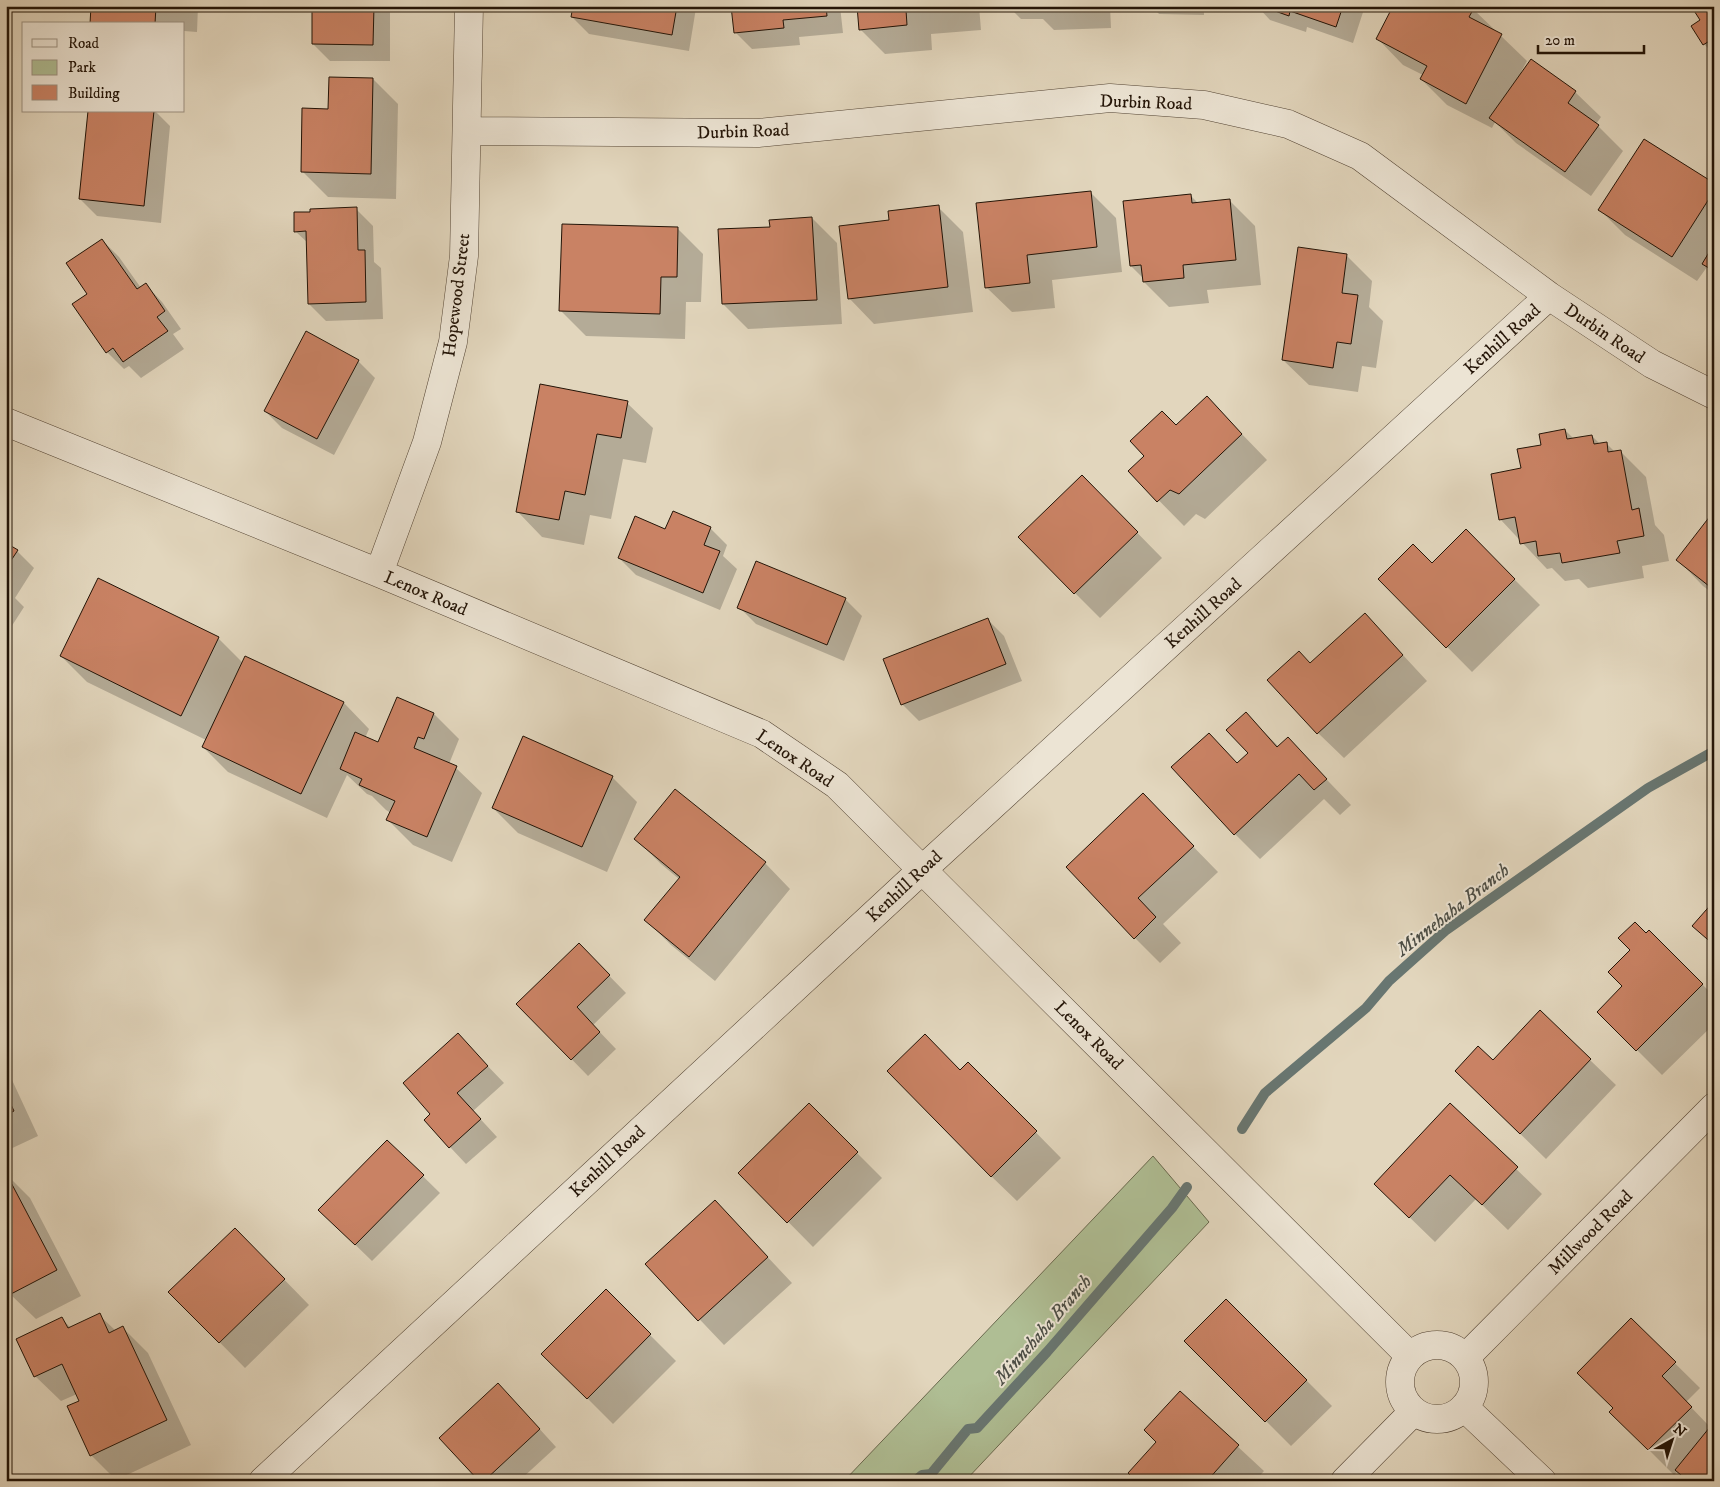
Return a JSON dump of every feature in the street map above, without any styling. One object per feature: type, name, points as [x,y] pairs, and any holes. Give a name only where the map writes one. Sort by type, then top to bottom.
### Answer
[{"type":"street","name":"Hopewood Street","points":[[379,573],[427,442],[453,342],[464,256],[469,6]]},
{"type":"street","name":"Durbin Road","points":[[467,131],[758,133],[1110,98],[1204,105],[1288,124],[1360,156],[1549,296],[1652,364],[1714,395]]},
{"type":"street","name":"Kenhill Road","points":[[263,1481],[923,869],[1549,296]]},
{"type":"street","name":"Lenox Road","points":[[6,422],[379,573],[762,734],[837,785],[1410,1356]]},
{"type":"street","name":"Millwood Road","points":[[1465,1358],[1714,1107]]},
{"type":"street","points":[[1432,1345],[1444,1345],[1456,1350],[1465,1358],[1472,1372],[1474,1388],[1470,1399],[1456,1414],[1434,1419],[1414,1411],[1406,1402],[1401,1391],[1400,1378],[1403,1366],[1410,1356],[1420,1349],[1432,1345]]},
{"type":"street","points":[[1464,1407],[1542,1481]]},
{"type":"street","points":[[1345,1481],[1414,1411]]},
{"type":"green space","points":[[1153,1156],[1209,1222],[965,1481],[844,1481]]},
{"type":"building","points":[[91,6],[156,6],[155,22],[90,22]]},
{"type":"building","points":[[312,6],[374,6],[373,45],[312,44]]},
{"type":"building","points":[[573,6],[677,6],[672,35],[571,17]]},
{"type":"building","points":[[731,6],[826,6],[827,16],[783,20],[784,28],[734,33]]},
{"type":"building","points":[[857,6],[942,6],[906,10],[907,25],[859,30]]},
{"type":"building","points":[[1261,6],[1343,6],[1336,27],[1290,11],[1289,16]]},
{"type":"building","points":[[1393,6],[1470,6],[1474,8],[1469,17],[1502,34],[1466,104],[1420,79],[1427,66],[1376,39]]},
{"type":"building","points":[[1691,6],[1714,6],[1714,44],[1711,40],[1703,45],[1691,26],[1700,20]]},
{"type":"building","points":[[1531,59],[1576,91],[1568,103],[1599,125],[1565,172],[1489,118]]},
{"type":"building","points":[[329,77],[373,78],[371,174],[301,172],[302,108],[328,109]]},
{"type":"building","points":[[88,112],[154,112],[144,206],[79,199]]},
{"type":"building","points":[[1644,139],[1714,183],[1714,191],[1672,257],[1598,210]]},
{"type":"building","points":[[1091,191],[1097,247],[1027,255],[1030,283],[985,288],[976,203]]},
{"type":"building","points":[[1191,194],[1192,203],[1230,199],[1236,260],[1183,265],[1184,278],[1143,282],[1141,265],[1130,266],[1123,201]]},
{"type":"building","points":[[939,205],[948,287],[848,299],[839,226],[889,220],[888,211]]},
{"type":"building","points":[[357,207],[358,250],[365,250],[366,302],[308,304],[306,231],[294,232],[294,212],[310,212],[310,209]]},
{"type":"building","points":[[812,217],[817,300],[722,304],[718,229],[770,227],[769,220]]},
{"type":"building","points":[[562,224],[678,227],[677,277],[661,277],[660,314],[559,311]]},
{"type":"building","points":[[102,239],[137,289],[146,283],[165,311],[157,317],[168,331],[123,362],[113,348],[106,353],[72,304],[87,294],[66,263]]},
{"type":"building","points":[[1714,244],[1714,271],[1702,264]]},
{"type":"building","points":[[1298,247],[1347,254],[1342,293],[1358,295],[1351,344],[1337,342],[1333,368],[1282,360]]},
{"type":"building","points":[[306,331],[359,360],[317,439],[264,411]]},
{"type":"building","points":[[540,384],[628,401],[621,438],[597,434],[585,495],[565,491],[559,520],[516,512]]},
{"type":"building","points":[[1207,396],[1242,434],[1179,494],[1170,490],[1157,502],[1128,471],[1144,456],[1130,441],[1162,411],[1176,425]]},
{"type":"building","points":[[1565,429],[1567,439],[1592,435],[1594,444],[1607,442],[1608,452],[1621,450],[1632,510],[1639,508],[1644,536],[1617,541],[1620,553],[1562,563],[1560,553],[1538,556],[1536,541],[1520,544],[1515,517],[1499,520],[1491,474],[1521,468],[1517,449],[1541,445],[1539,434]]},
{"type":"building","points":[[1082,475],[1138,532],[1074,594],[1018,537]]},
{"type":"building","points":[[673,511],[711,527],[704,545],[720,551],[703,593],[618,558],[635,516],[665,529]]},
{"type":"building","points":[[1714,511],[1714,590],[1676,560]]},
{"type":"building","points":[[1466,529],[1515,579],[1446,648],[1378,579],[1413,544],[1432,563]]},
{"type":"building","points":[[6,543],[18,550],[6,568]]},
{"type":"building","points":[[756,561],[846,598],[827,645],[737,608]]},
{"type":"building","points":[[98,578],[219,637],[181,716],[60,656]]},
{"type":"building","points":[[1365,613],[1403,655],[1317,734],[1267,680],[1299,651],[1310,663]]},
{"type":"building","points":[[988,618],[1006,664],[901,705],[883,659]]},
{"type":"building","points":[[245,656],[344,702],[301,794],[202,747]]},
{"type":"building","points":[[397,697],[434,713],[424,739],[418,737],[414,748],[457,766],[427,837],[386,820],[395,801],[359,785],[362,779],[340,769],[355,732],[378,742]]},
{"type":"building","points":[[1246,712],[1277,747],[1288,737],[1327,779],[1314,790],[1299,774],[1234,835],[1171,767],[1209,733],[1237,763],[1248,753],[1226,730]]},
{"type":"building","points":[[523,736],[613,776],[582,847],[492,808]]},
{"type":"building","points":[[675,789],[766,862],[689,957],[644,920],[680,877],[634,839]]},
{"type":"building","points":[[1143,793],[1194,846],[1138,898],[1156,917],[1134,939],[1066,867]]},
{"type":"building","points":[[1714,901],[1714,945],[1692,926]]},
{"type":"building","points":[[1635,922],[1646,933],[1649,930],[1703,984],[1636,1051],[1597,1012],[1622,986],[1608,972],[1630,950],[1618,938]]},
{"type":"building","points":[[579,943],[610,975],[577,1007],[600,1032],[571,1060],[516,1004]]},
{"type":"building","points":[[1540,1010],[1591,1059],[1520,1134],[1455,1071],[1478,1046],[1493,1060]]},
{"type":"building","points":[[458,1033],[488,1066],[457,1093],[481,1119],[449,1148],[424,1120],[430,1114],[403,1083]]},
{"type":"building","points":[[925,1034],[960,1070],[968,1062],[1037,1131],[991,1177],[887,1071]]},
{"type":"building","points":[[6,1094],[14,1111],[6,1115]]},
{"type":"building","points":[[809,1103],[858,1152],[787,1223],[738,1173]]},
{"type":"building","points":[[1450,1103],[1518,1167],[1482,1205],[1450,1175],[1409,1218],[1374,1184]]},
{"type":"building","points":[[387,1140],[424,1175],[355,1245],[318,1210]]},
{"type":"building","points":[[6,1173],[57,1270],[9,1295],[6,1289]]},
{"type":"building","points":[[715,1200],[768,1257],[698,1321],[645,1264]]},
{"type":"building","points":[[235,1228],[285,1279],[219,1343],[168,1292]]},
{"type":"building","points":[[606,1289],[651,1334],[587,1399],[541,1354]]},
{"type":"building","points":[[1226,1299],[1307,1380],[1265,1422],[1184,1341]]},
{"type":"building","points":[[100,1313],[109,1333],[123,1326],[167,1420],[90,1456],[67,1406],[79,1401],[62,1364],[34,1377],[16,1339],[62,1317],[68,1328]]},
{"type":"building","points":[[1631,1318],[1676,1362],[1662,1376],[1692,1407],[1648,1450],[1609,1412],[1613,1408],[1577,1373]]},
{"type":"building","points":[[498,1383],[540,1429],[484,1481],[479,1481],[439,1438]]},
{"type":"building","points":[[1180,1391],[1239,1445],[1207,1481],[1136,1481],[1128,1473],[1156,1442],[1144,1430]]},
{"type":"building","points":[[1714,1422],[1714,1481],[1688,1481],[1675,1470]]},
{"type":"building","points":[[405,1475],[411,1481],[399,1481]]},
{"type":"waterway","name":"Minnehaha Branch","points":[[1242,1129],[1265,1093],[1366,1008],[1389,981],[1445,931],[1648,788],[1714,751]]},
{"type":"waterway","name":"Minnehaha Branch","points":[[915,1481],[922,1475],[931,1474],[968,1429],[977,1428],[1047,1352],[1172,1208],[1187,1187]]}]
